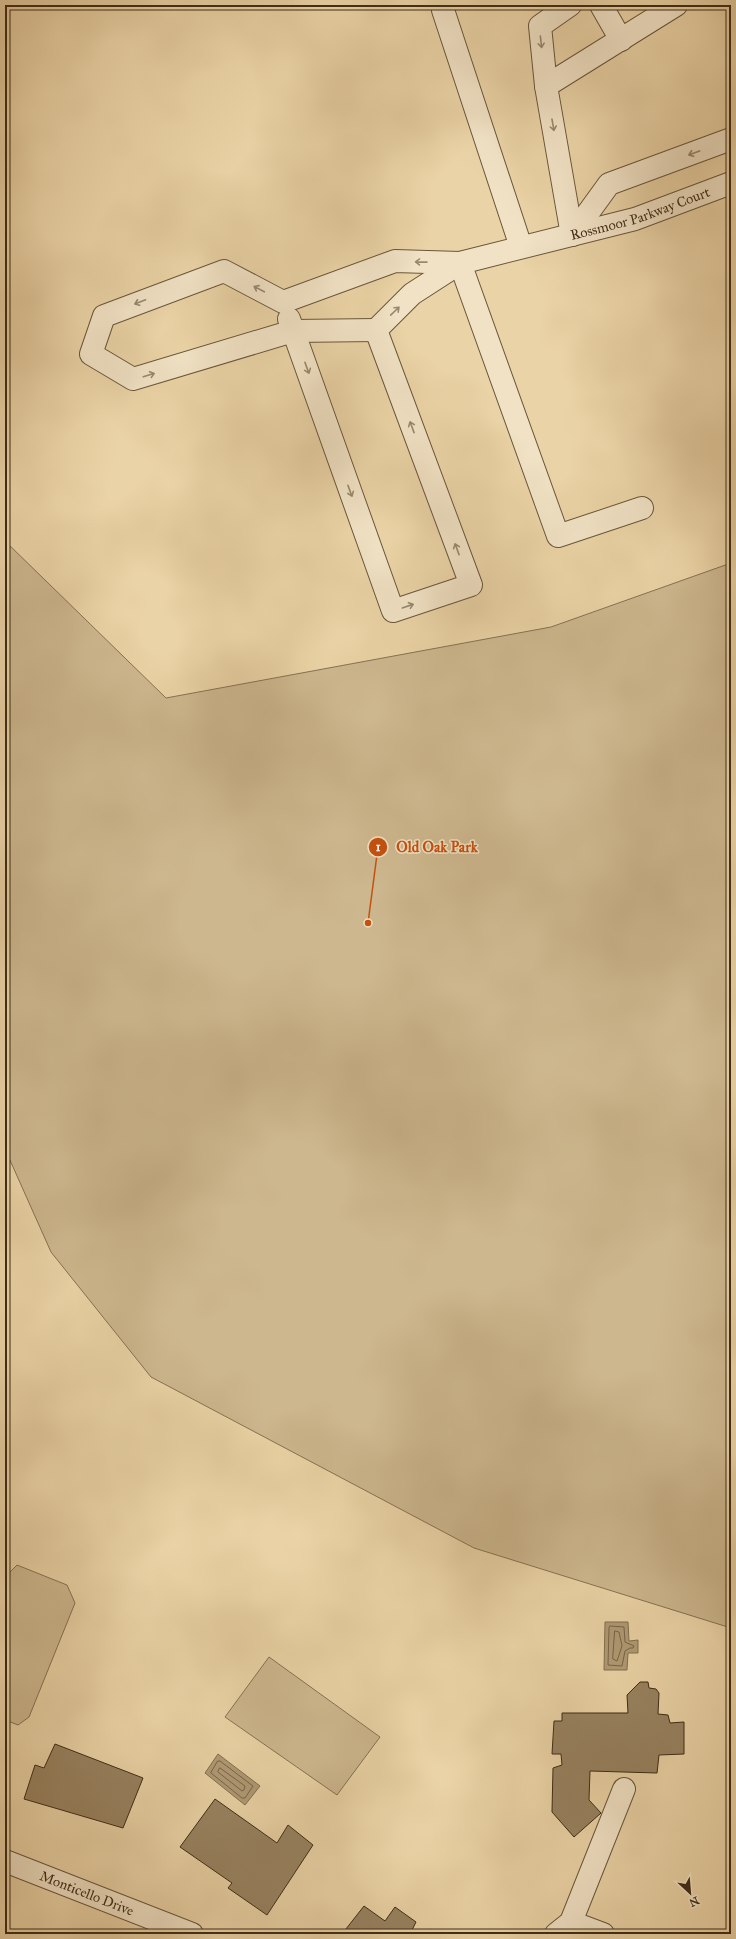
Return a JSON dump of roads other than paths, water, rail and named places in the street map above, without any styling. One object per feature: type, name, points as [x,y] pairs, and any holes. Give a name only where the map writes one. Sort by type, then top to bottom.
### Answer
[{"type":"street","points":[[283,302],[395,261],[460,263],[572,235],[546,86],[540,26],[570,5]]},
{"type":"street","points":[[601,5],[620,40]]},
{"type":"street","points":[[546,86],[676,5]]},
{"type":"street","points":[[443,10],[521,247]]},
{"type":"street","name":"Rossmoor Parkway Court","points":[[572,235],[609,184],[731,139]]},
{"type":"street","name":"Rossmoor Parkway Court","points":[[572,235],[635,219],[731,183]]},
{"type":"street","points":[[376,330],[471,585],[393,612],[293,331],[283,302],[224,271],[104,316],[91,354],[133,379],[293,331],[376,330],[412,294],[460,263]]},
{"type":"street","points":[[460,263],[558,536],[642,508]]},
{"type":"street","points":[[603,1934],[564,1928],[624,1789]]},
{"type":"street","name":"Monticello Drive","points":[[5,1861],[192,1934]]},
{"type":"water","points":[[605,1622],[628,1622],[629,1641],[638,1640],[638,1653],[628,1653],[627,1670],[604,1670]]},
{"type":"water","points":[[218,1754],[260,1786],[245,1805],[205,1773]]},
{"type":"place","name":"Old Oak Park","points":[[368,923]]}]
